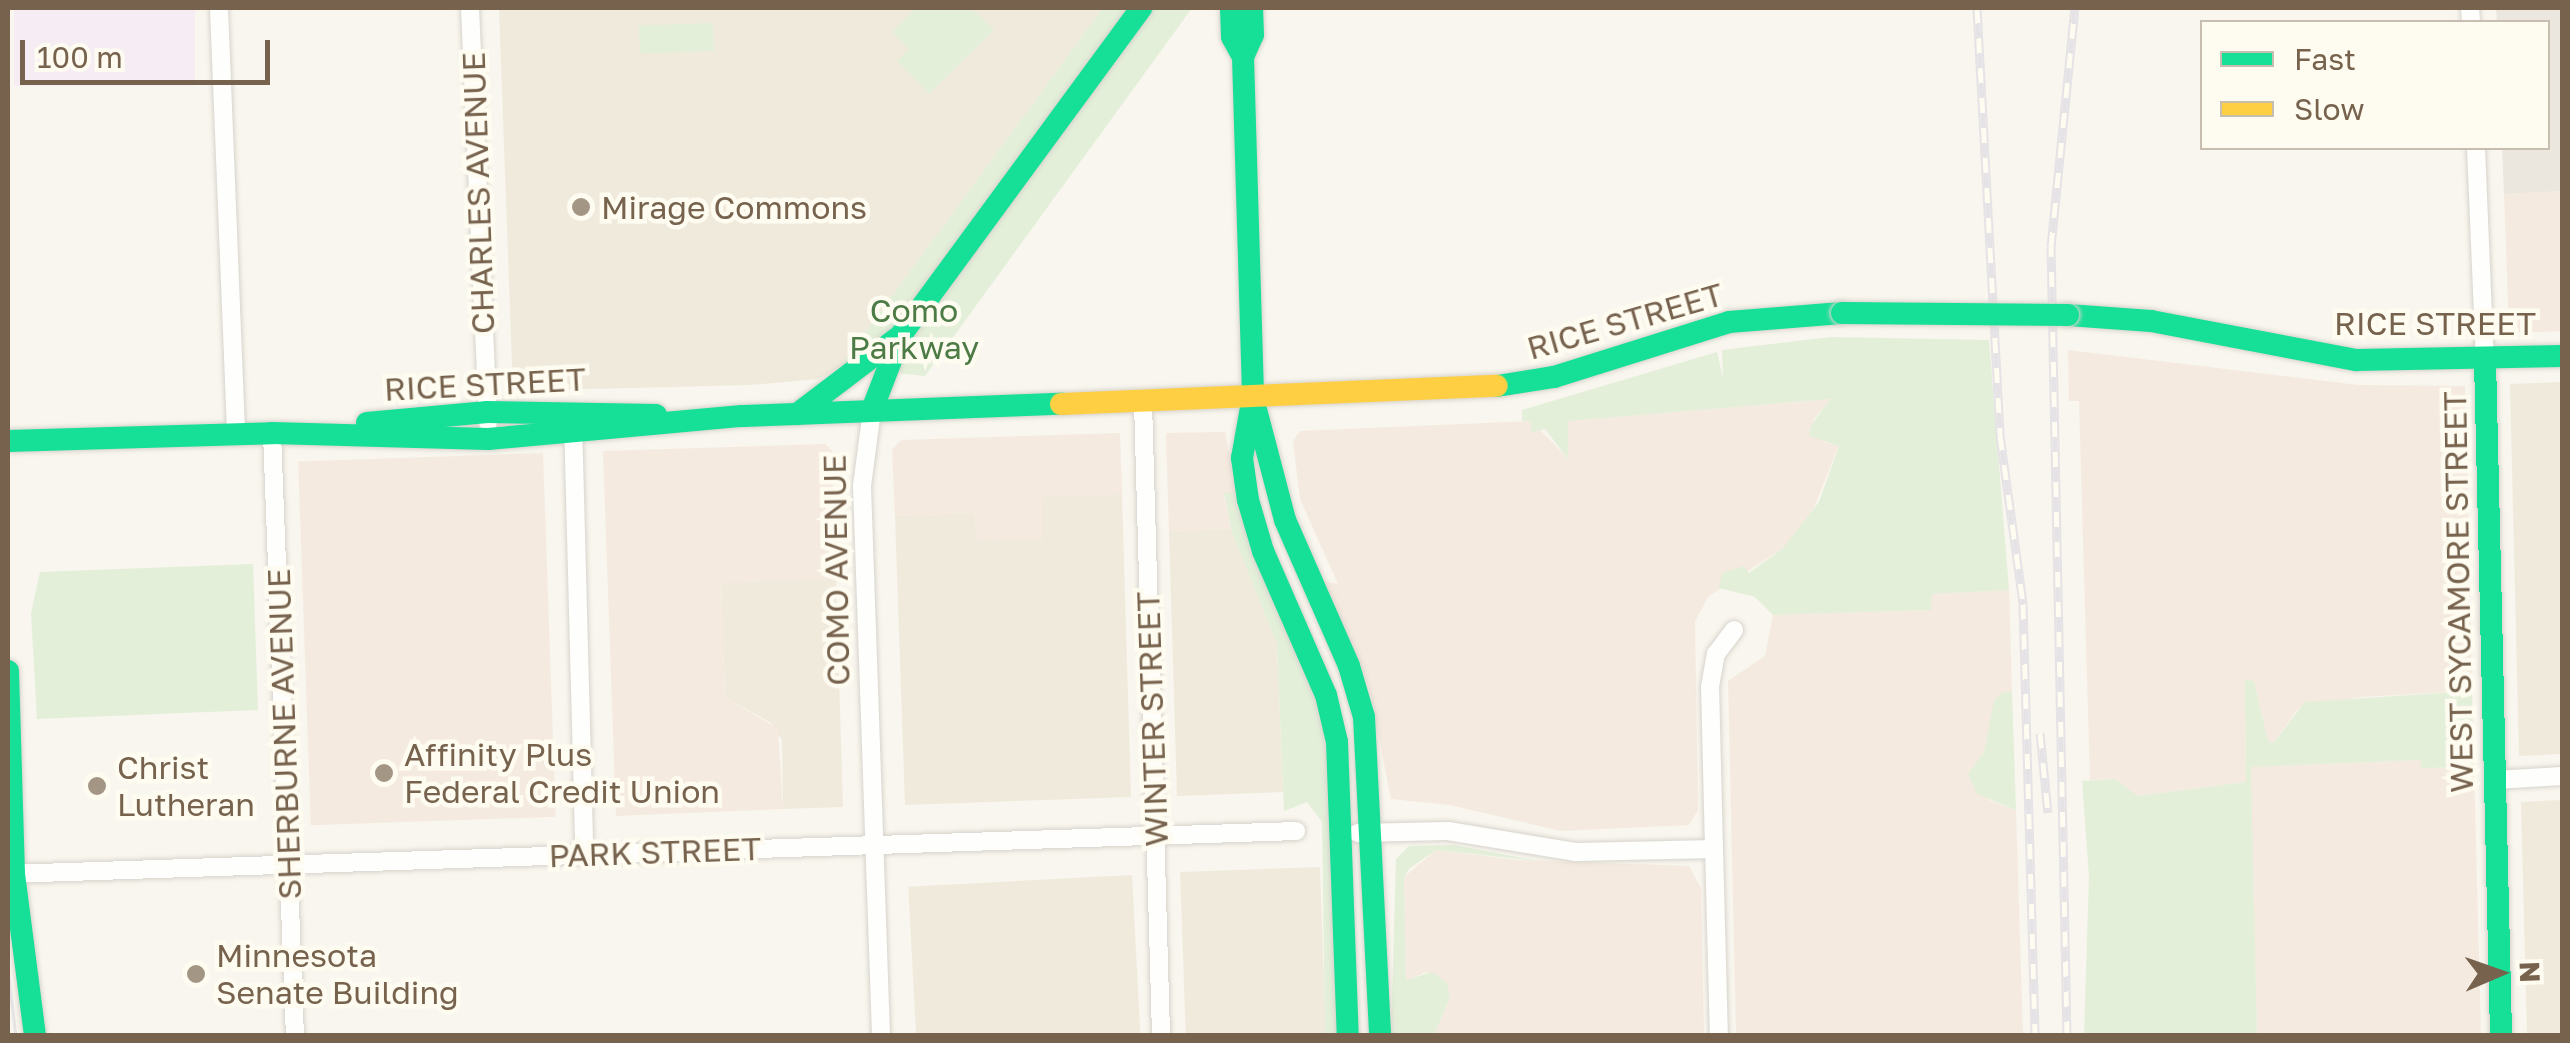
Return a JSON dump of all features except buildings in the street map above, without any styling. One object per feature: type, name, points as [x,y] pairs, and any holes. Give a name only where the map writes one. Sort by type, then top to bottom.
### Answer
[{"type":"main road","name":"COMO AVENUE","points":[[872,410],[901,335],[1141,8]]},
{"type":"main road","points":[[1231,8],[1232,37],[1242,57],[1253,398],[1242,458],[1262,552],[1326,695],[1337,742],[1348,1036]]},
{"type":"main road","points":[[1242,57],[1253,35],[1252,8]]},
{"type":"main road","name":"RICE STREET","points":[[272,433],[488,439],[573,435],[701,419],[1253,398],[1526,383],[1729,322],[1842,313],[2068,315],[2151,321],[2356,360],[2562,356]]},
{"type":"main road","points":[[797,414],[901,335]]},
{"type":"main road","name":"WEST SYCAMORE STREET","points":[[2485,360],[2501,1036]]},
{"type":"main road","points":[[1253,398],[1292,540],[1360,696],[1370,748],[1380,1036]]},
{"type":"main road","name":"RICE STREET","points":[[8,442],[272,433],[487,412],[573,409],[701,419]]},
{"type":"main road","points":[[8,671],[11,874],[35,1036]]},
{"type":"street","points":[[219,8],[236,435]]},
{"type":"street","name":"CHARLES AVENUE","points":[[470,8],[488,439]]},
{"type":"street","name":"WEST SYCAMORE STREET","points":[[2476,150],[2485,360]]},
{"type":"street","name":"WINTER STREET","points":[[1142,402],[1161,1036]]},
{"type":"street","points":[[573,409],[584,854]]},
{"type":"street","name":"COMO AVENUE","points":[[872,410],[862,486],[881,1036]]},
{"type":"street","name":"SHERBURNE AVENUE","points":[[272,433],[295,1036]]},
{"type":"street","points":[[1719,1036],[1710,686],[1716,654],[1734,630]]},
{"type":"street","points":[[2495,780],[2562,776]]},
{"type":"street","name":"PARK STREET","points":[[11,874],[1296,830]]},
{"type":"street","points":[[1342,834],[1448,831],[1576,852],[1714,849]]},
{"type":"shaded area","points":[[14,8],[195,8],[195,86],[14,86]]},
{"type":"shaded area","points":[[499,8],[1103,8],[840,367],[819,379],[749,385],[513,391]]},
{"type":"shaded area","points":[[2496,8],[2562,8],[2562,191],[2504,194],[2502,150],[2550,150],[2550,20],[2497,20]]},
{"type":"shaded area","points":[[2562,191],[2562,331],[2516,333],[2509,327],[2504,194]]},
{"type":"shaded area","points":[[2068,350],[2358,385],[2465,386],[2472,691],[2360,697],[2298,709],[2274,742],[2268,741],[2254,681],[2245,681],[2246,782],[2138,796],[2115,779],[2090,780],[2079,401],[2069,401]]},
{"type":"shaded area","points":[[2562,382],[2562,754],[2519,756],[2510,384]]},
{"type":"shaded area","points":[[1831,399],[1813,420],[1824,442],[1839,445],[1811,515],[1783,548],[1708,597],[1695,622],[1698,810],[1689,825],[1561,831],[1450,805],[1391,799],[1369,687],[1324,581],[1338,584],[1300,499],[1293,441],[1300,431],[1531,421],[1568,458],[1568,421]]},
{"type":"shaded area","points":[[1225,432],[1236,492],[1224,494],[1231,529],[1169,531],[1166,433]]},
{"type":"shaded area","points":[[1120,433],[1122,494],[1043,497],[1043,539],[976,541],[974,513],[895,516],[892,450],[901,440]]},
{"type":"shaded area","points":[[825,444],[832,451],[836,579],[721,583],[725,697],[778,729],[783,809],[616,816],[603,451]]},
{"type":"shaded area","points":[[543,453],[556,817],[311,825],[298,462]]},
{"type":"shaded area","points":[[1122,494],[1131,797],[905,805],[895,516],[975,513],[1043,539],[1042,496]]},
{"type":"shaded area","points":[[1231,529],[1277,644],[1283,792],[1177,796],[1169,531]]},
{"type":"shaded area","points":[[836,579],[843,807],[783,809],[782,740],[771,723],[725,697],[721,582]]},
{"type":"shaded area","points":[[2009,590],[2012,692],[2003,693],[1984,752],[1968,774],[1989,800],[2016,810],[2023,1035],[1736,1035],[1728,681],[1765,656],[1773,615],[1931,610],[1931,594]]},
{"type":"shaded area","points":[[2421,760],[2422,768],[2474,767],[2481,1035],[2257,1035],[2250,767]]},
{"type":"shaded area","points":[[2562,800],[2562,1035],[2527,1035],[2521,802]]},
{"type":"shaded area","points":[[1436,850],[1519,860],[1689,866],[1701,888],[1704,1035],[1434,1035],[1450,997],[1426,972],[1406,981],[1404,877]]},
{"type":"shaded area","points":[[1320,867],[1326,1035],[1186,1036],[1180,872]]},
{"type":"shaded area","points":[[1132,875],[1140,1035],[916,1036],[908,887]]},
{"type":"green space","points":[[916,8],[971,8],[994,30],[929,94],[897,61],[909,49],[892,32]]},
{"type":"green space","name":"Como Parkway","points":[[1103,8],[1192,8],[925,376],[840,367]]},
{"type":"green space","points":[[713,23],[714,51],[640,54],[639,26]]},
{"type":"green space","points":[[1831,337],[1989,340],[2009,590],[1932,594],[1931,610],[1773,615],[1755,597],[1719,588],[1722,573],[1744,566],[1749,573],[1783,548],[1819,502],[1839,446],[1809,436],[1810,427],[1830,399],[1568,421],[1568,459],[1545,429],[1531,433],[1531,421],[1522,421],[1522,410],[1717,352],[1723,378],[1722,350]]},
{"type":"green space","points":[[1236,492],[1312,685],[1328,749],[1338,1035],[1325,1035],[1322,822],[1307,802],[1284,811],[1277,644],[1232,532],[1224,493]]},
{"type":"green space","points":[[253,564],[258,710],[37,719],[31,613],[40,572]]},
{"type":"green space","points":[[2245,680],[2254,681],[2268,741],[2274,742],[2305,702],[2472,691],[2474,767],[2421,768],[2420,760],[2251,767],[2257,1035],[2084,1035],[2089,876],[2082,781],[2115,779],[2138,796],[2246,782]]},
{"type":"green space","points":[[2003,692],[2012,692],[2016,810],[1977,794],[1968,774],[1984,752],[1994,700]]},
{"type":"green space","points":[[1454,845],[1538,861],[1436,850],[1410,868],[1404,877],[1406,980],[1432,972],[1447,983],[1450,997],[1434,1035],[1391,1036],[1396,859],[1409,846]]},
{"type":"tram line","points":[[8,970],[16,1036]]},
{"type":"railway","points":[[1977,8],[2000,435],[2023,604],[2035,1036]]},
{"type":"railway","points":[[2067,1036],[2051,247],[2075,8]]},
{"type":"railway","points":[[2040,733],[2048,813]]},
{"type":"traffic: fast","points":[[872,410],[901,335],[1141,8]]},
{"type":"traffic: fast","points":[[1231,8],[1232,37],[1243,57],[1253,398],[1285,520],[1349,666],[1364,717],[1380,1036]]},
{"type":"traffic: fast","points":[[1243,57],[1253,35],[1252,8]]},
{"type":"traffic: fast","points":[[1497,386],[1554,377],[1729,322],[1842,313]]},
{"type":"traffic: fast","points":[[1842,313],[2068,315]]},
{"type":"traffic: fast","points":[[2068,315],[2151,321],[2356,360],[2562,356]]},
{"type":"traffic: fast","points":[[797,414],[897,338]]},
{"type":"traffic: fast","points":[[2485,360],[2501,1036]]},
{"type":"traffic: fast","points":[[1252,402],[1242,458],[1248,500],[1263,551],[1326,695],[1337,742],[1348,1036]]},
{"type":"traffic: fast","points":[[8,441],[272,433],[488,439],[742,416],[1061,404]]},
{"type":"traffic: fast","points":[[367,423],[487,412],[656,415]]},
{"type":"traffic: fast","points":[[8,671],[14,874],[35,1036]]},
{"type":"traffic: slow","points":[[1061,404],[1497,386]]},
{"type":"place","name":"Mirage Commons","points":[[581,207]]},
{"type":"place","name":"Affinity Plus Federal Credit Union","points":[[384,773]]},
{"type":"place","name":"Christ Lutheran","points":[[97,786]]},
{"type":"place","name":"Minnesota Senate Building","points":[[196,974]]}]
